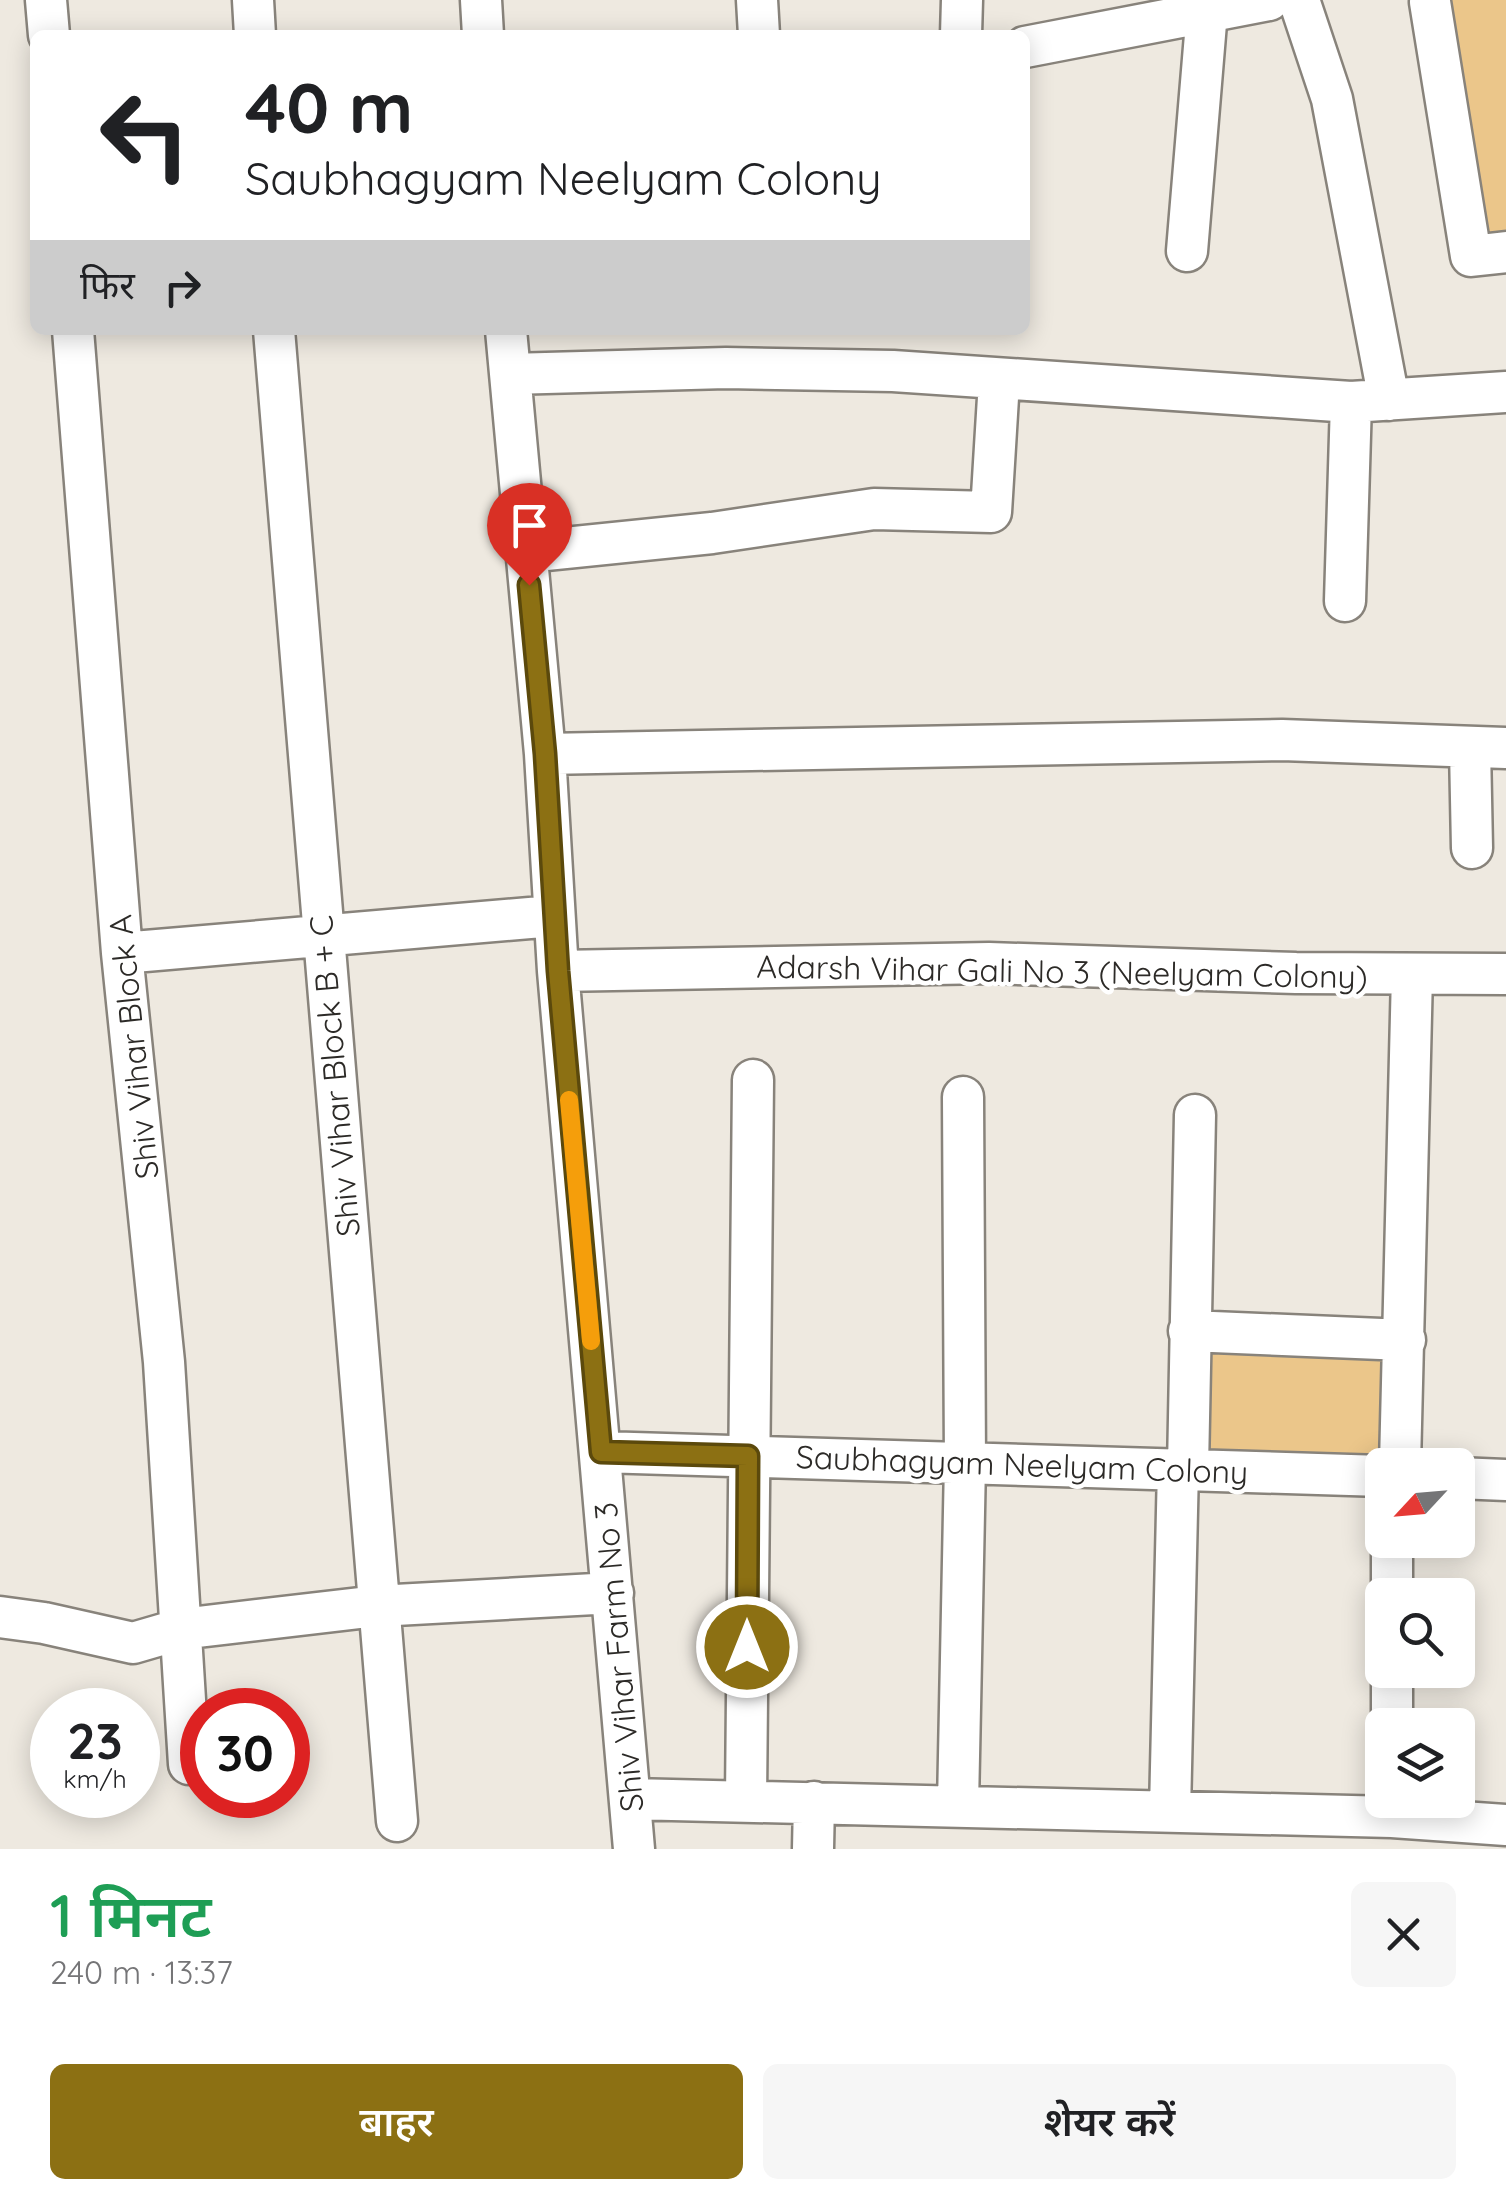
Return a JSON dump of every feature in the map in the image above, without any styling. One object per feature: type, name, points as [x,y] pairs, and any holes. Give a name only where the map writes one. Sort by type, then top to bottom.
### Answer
[{"type":"street","points":[[46,0],[49,30]]},
{"type":"street","points":[[252,0],[254,30]]},
{"type":"street","points":[[481,0],[483,30]]},
{"type":"street","points":[[757,0],[759,30]]},
{"type":"street","points":[[961,30],[962,0]]},
{"type":"street","points":[[1030,46],[1269,0]]},
{"type":"street","points":[[1298,0],[1332,99],[1370,401],[1346,601]]},
{"type":"street","points":[[1430,2],[1471,256],[1506,252]]},
{"type":"street","points":[[1187,251],[1207,11]]},
{"type":"street","name":"Shiv Vihar Block A","points":[[73,335],[122,954],[164,1362],[185,1688]]},
{"type":"street","name":"Shiv Vihar Block B + C","points":[[274,335],[397,1821]]},
{"type":"street","name":"Shiv Vihar Farm No 3","points":[[506,335],[545,754],[558,971],[634,1849]]},
{"type":"street","points":[[510,374],[726,368],[893,372],[1370,401],[1506,392]]},
{"type":"street","points":[[526,552],[712,533],[874,509],[991,512],[999,380]]},
{"type":"street","points":[[545,754],[1282,740],[1488,748],[1472,848]]},
{"type":"street","points":[[122,954],[554,916]]},
{"type":"street","name":"Adarsh Vihar Gali No 3 (Neelyam Colony)","points":[[558,971],[989,963],[1506,974]]},
{"type":"street","points":[[1401,1448],[1412,974]]},
{"type":"street","points":[[746,1800],[754,1080]]},
{"type":"street","points":[[958,1805],[966,1463],[964,1098]]},
{"type":"street","points":[[1170,1811],[1195,1115]]},
{"type":"street","points":[[1188,1331],[1405,1340]]},
{"type":"street","name":"Saubhagyam Neelyam Colony","points":[[601,1452],[1365,1475]]},
{"type":"street","points":[[1475,1479],[1506,1480]]},
{"type":"street","points":[[0,1617],[133,1643],[182,1629],[377,1606],[612,1593]]},
{"type":"street","points":[[631,1798],[1170,1811],[1307,1832],[1365,1816]]},
{"type":"street","points":[[813,1849],[814,1802]]},
{"type":"street","points":[[1459,1818],[1506,1825]]},
{"type":"shaded area","points":[[1442,0],[1506,0],[1506,242],[1479,246]]},
{"type":"shaded area","points":[[1202,1342],[1387,1350],[1383,1448],[1365,1448],[1365,1458],[1198,1453]]},
{"type":"slow traffic","points":[[569,1100],[591,1341]]},
{"type":"route","points":[[529,585],[545,754],[558,971],[601,1452],[748,1456],[747,1647]]}]
